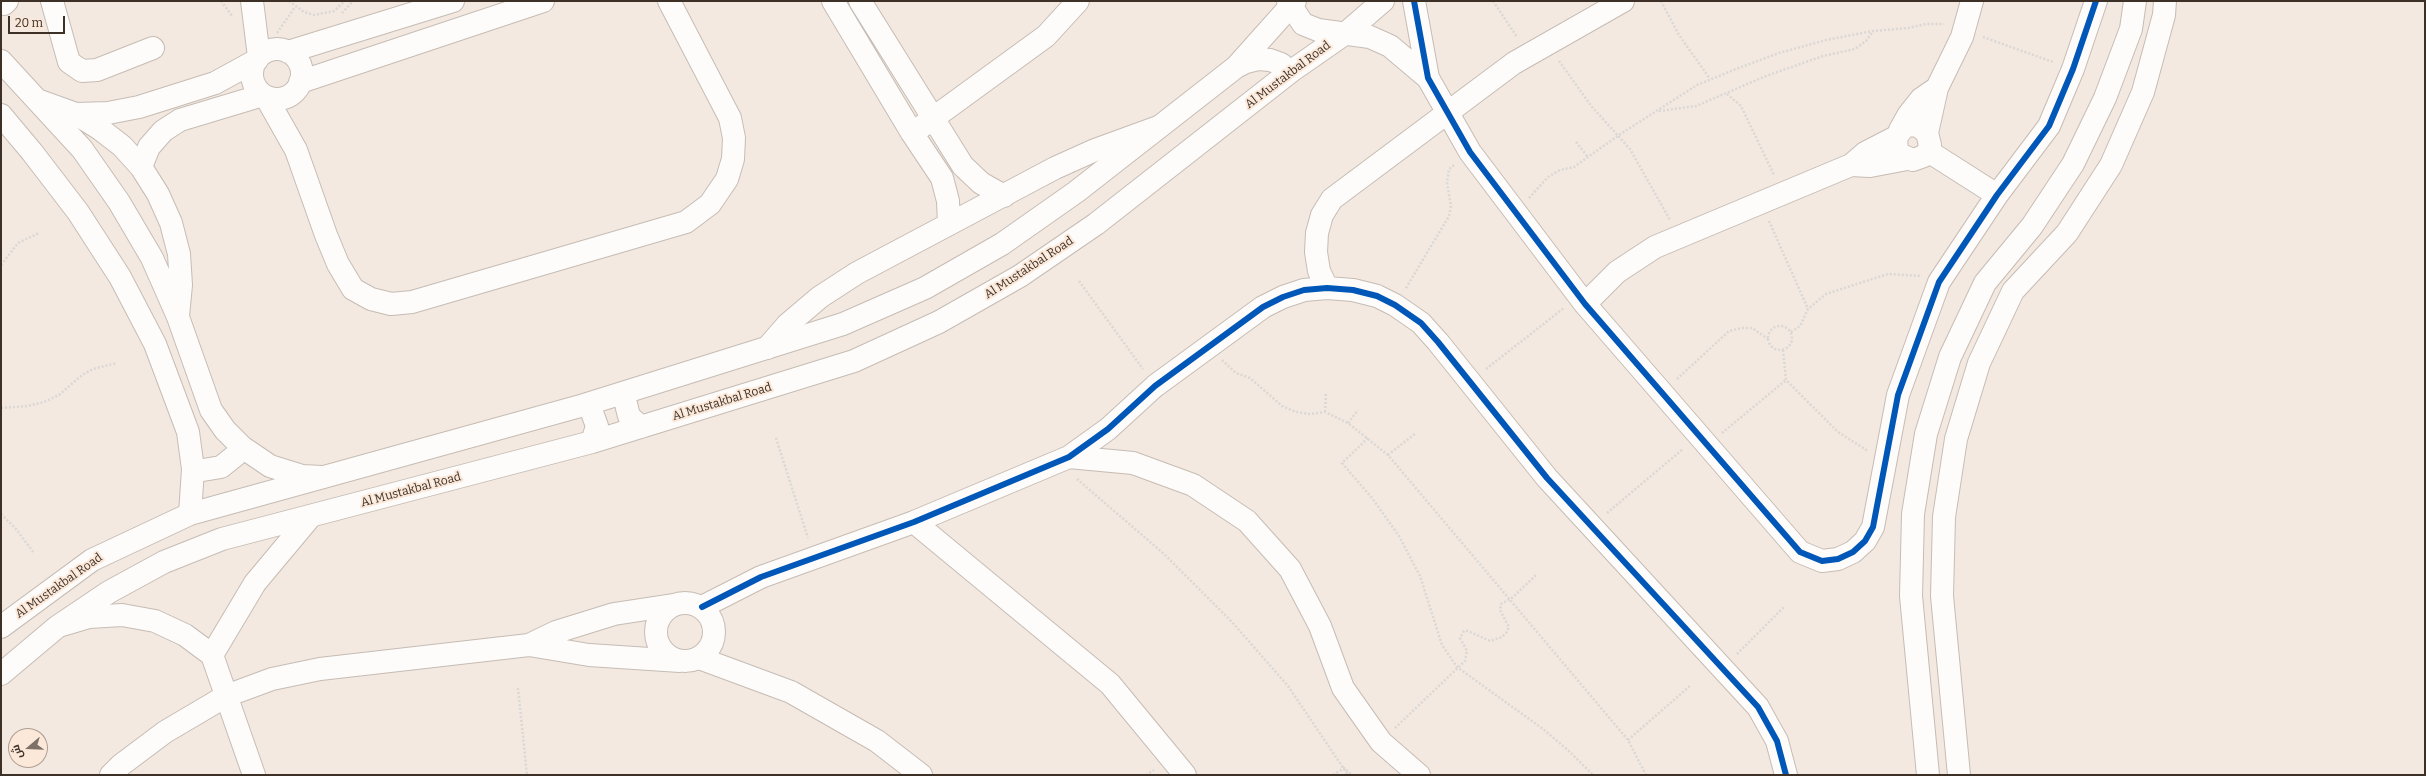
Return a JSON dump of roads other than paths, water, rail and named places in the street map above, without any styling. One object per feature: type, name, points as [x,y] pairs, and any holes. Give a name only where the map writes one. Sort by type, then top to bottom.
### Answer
[{"type":"street","points":[[52,1],[69,62],[82,71],[97,70],[153,48]]},
{"type":"street","points":[[76,114],[108,113],[139,107],[215,82],[271,50],[453,1]]},
{"type":"street","points":[[141,167],[149,147],[163,131],[180,120],[265,96],[282,99],[298,86],[543,1]]},
{"type":"street","points":[[253,4],[258,58],[252,75],[253,83],[265,96],[296,150],[326,235],[338,264],[353,289],[371,299],[391,304],[412,302],[686,222],[710,204],[727,178],[733,159],[734,138],[730,118],[669,1]]},
{"type":"street","points":[[833,1],[912,133],[942,178],[948,201],[949,224]]},
{"type":"street","points":[[860,1],[963,166],[982,183],[1004,196]]},
{"type":"street","points":[[912,133],[1046,36],[1078,1]]},
{"type":"street","name":"Al Mustakbal Road","points":[[1,674],[57,627],[109,592],[164,562],[222,539],[592,442],[854,361],[939,322],[1020,276],[1096,224],[1290,72],[1346,33],[1383,1]]},
{"type":"street","points":[[1414,1],[1428,78],[1470,152],[1582,300],[1661,392],[1800,552],[1822,561],[1838,558],[1853,552],[1864,541],[1873,527],[1898,395],[1940,282],[1997,195],[2049,126],[2073,69],[2096,1]]},
{"type":"street","points":[[1327,288],[1319,271],[1316,252],[1317,233],[1322,215],[1332,199],[1514,63],[1622,1]]},
{"type":"street","points":[[1851,165],[1870,166],[1907,158],[1919,158],[1927,142],[1937,88],[1964,31],[1972,1]]},
{"type":"street","points":[[1928,775],[1911,596],[1913,514],[1926,434],[1950,356],[1986,283],[2032,226],[2069,170],[2106,98],[2131,29],[2135,1]]},
{"type":"street","points":[[1959,775],[1942,596],[1944,517],[1956,439],[1980,363],[2013,291],[2067,233],[2111,166],[2143,92],[2164,15],[2165,1]]},
{"type":"street","points":[[1291,3],[1303,24],[1318,30],[1370,37],[1390,46],[1428,78]]},
{"type":"street","name":"Al Mustakbal Road","points":[[1,627],[92,560],[190,514],[627,392],[843,324],[925,288],[1002,244],[1076,192],[1161,126],[1236,67],[1291,3]]},
{"type":"street","points":[[253,4],[283,47],[298,62],[301,68],[298,86],[296,150]]},
{"type":"street","points":[[1236,67],[1252,60],[1270,60],[1281,64],[1290,72]]},
{"type":"street","points":[[1,61],[82,149],[119,202],[152,258],[178,317],[211,410],[225,430],[242,447],[270,466],[302,476],[322,478]]},
{"type":"street","points":[[1907,158],[1897,150],[1898,134],[1909,114],[1922,99],[1937,88]]},
{"type":"street","points":[[39,101],[76,114],[100,128],[122,146],[141,167],[158,194],[171,223],[177,246],[181,285],[178,317]]},
{"type":"street","points":[[1,115],[78,212],[120,277],[155,344],[183,415],[192,451],[193,469],[190,514]]},
{"type":"street","points":[[1582,300],[1617,272],[1655,246],[1851,165],[1865,153],[1898,134],[1905,126],[1917,125],[1927,142],[1997,195]]},
{"type":"street","points":[[767,348],[787,325],[820,297],[857,273],[949,224],[1095,150],[1161,126]]},
{"type":"street","points":[[702,608],[762,576],[914,522],[1063,459],[1108,429],[1155,386],[1263,307],[1283,297],[1304,290],[1327,288],[1352,290],[1377,296],[1395,305],[1421,323],[1548,478],[1758,707],[1777,741],[1786,775]]},
{"type":"street","points":[[627,392],[625,400],[629,416],[641,427]]},
{"type":"street","points":[[584,405],[591,410],[597,426],[592,442]]},
{"type":"street","points":[[193,469],[203,470],[221,467],[236,455],[242,447]]},
{"type":"street","points":[[1063,459],[1133,463],[1193,485],[1247,521],[1290,569],[1320,626],[1343,688],[1381,742],[1419,775]]},
{"type":"street","points":[[212,655],[255,583],[311,516]]},
{"type":"street","points":[[914,522],[1110,684],[1185,775]]},
{"type":"street","points":[[111,775],[121,765],[165,732],[226,696],[272,679],[320,669],[529,645],[596,656],[690,659],[713,643],[715,634],[714,623],[702,608],[693,603],[683,602],[673,605],[614,614],[556,632],[529,645]]},
{"type":"street","points":[[673,605],[660,617],[656,636],[664,652],[791,692],[877,741],[921,775]]},
{"type":"street","points":[[57,627],[89,617],[122,615],[155,621],[186,634],[212,655],[254,775]]}]
